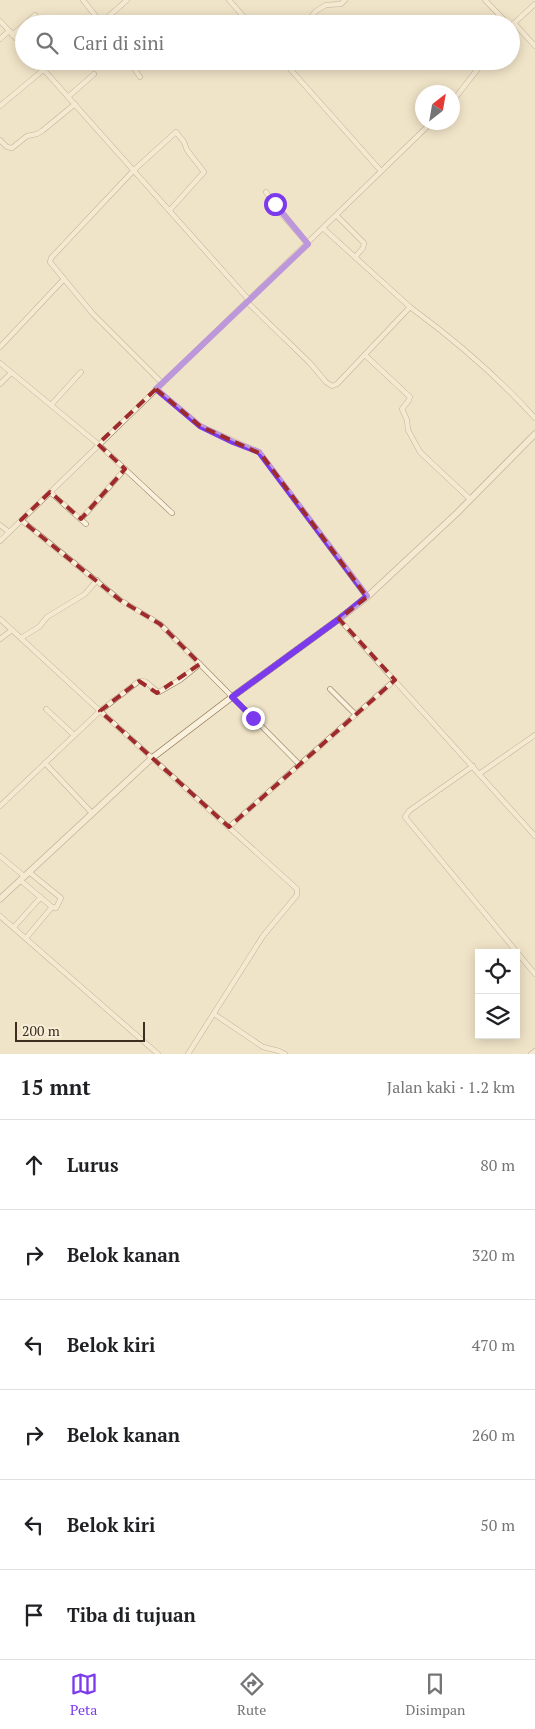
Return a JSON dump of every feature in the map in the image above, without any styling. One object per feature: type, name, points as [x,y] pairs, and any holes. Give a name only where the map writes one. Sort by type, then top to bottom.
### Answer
[{"type":"street","points":[[83,0],[95,15]]},
{"type":"street","points":[[110,15],[127,0]]},
{"type":"street","points":[[229,0],[242,15]]},
{"type":"street","points":[[313,15],[326,4],[341,4],[345,0]]},
{"type":"street","points":[[485,0],[501,15]]},
{"type":"street","points":[[520,16],[535,4]]},
{"type":"street","points":[[0,21],[15,38]]},
{"type":"street","points":[[0,39],[15,30]]},
{"type":"street","points":[[520,32],[535,46]]},
{"type":"street","points":[[0,106],[44,70],[170,210],[248,301],[332,386],[337,384],[410,307]]},
{"type":"street","points":[[135,70],[140,77]]},
{"type":"street","points":[[291,70],[381,171]]},
{"type":"street","points":[[460,92],[477,70]]},
{"type":"street","points":[[68,97],[94,74]]},
{"type":"street","points":[[0,140],[7,147],[12,148],[28,136],[42,132],[75,104]]},
{"type":"street","points":[[0,541],[424,130]]},
{"type":"street","points":[[162,383],[94,314],[50,262],[51,258],[134,170],[174,133],[179,134],[186,150],[204,172],[170,210]]},
{"type":"street","points":[[266,192],[283,216],[308,244]]},
{"type":"street","points":[[336,216],[364,243],[363,248],[355,257]]},
{"type":"street","points":[[324,228],[410,307],[471,356],[535,418]]},
{"type":"street","points":[[0,347],[64,279]]},
{"type":"street","points":[[365,355],[410,396],[402,409],[407,420],[408,430],[420,452],[470,499]]},
{"type":"street","points":[[0,363],[98,444],[172,513]]},
{"type":"street","points":[[51,406],[81,372]]},
{"type":"street","points":[[0,384],[11,373]]},
{"type":"street","points":[[156,389],[200,426],[259,452],[367,596]]},
{"type":"street","points":[[0,899],[152,758],[339,619],[367,596],[434,535],[535,434]]},
{"type":"street","points":[[81,520],[125,469]]},
{"type":"street","points":[[50,492],[86,524]]},
{"type":"street","points":[[21,520],[120,600],[160,624],[300,765]]},
{"type":"street","points":[[0,526],[9,532]]},
{"type":"street","points":[[20,638],[39,627],[47,618],[85,594],[97,580]]},
{"type":"street","points":[[0,619],[229,827],[294,887],[298,893],[263,936],[188,1054]]},
{"type":"street","points":[[339,619],[535,836]]},
{"type":"street","points":[[0,639],[12,630]]},
{"type":"street","points":[[0,806],[100,711],[138,681],[146,682],[159,692],[180,680],[200,664]]},
{"type":"street","points":[[229,827],[395,680]]},
{"type":"street","points":[[330,689],[356,715]]},
{"type":"street","points":[[46,709],[74,735]]},
{"type":"street","points":[[479,774],[535,736]]},
{"type":"street","points":[[45,762],[92,812]]},
{"type":"street","points":[[473,766],[409,811],[405,817],[535,974]]},
{"type":"street","points":[[0,856],[24,876],[62,898],[56,908],[52,907],[26,938]]},
{"type":"street","points":[[24,876],[52,907]]},
{"type":"street","points":[[14,927],[41,897]]},
{"type":"street","points":[[0,916],[158,1054]]},
{"type":"street","points":[[214,1014],[263,1047],[278,1050],[285,1054]]},
{"type":"street","points":[[531,1054],[535,1051]]},
{"type":"highlighted area","points":[[156,389],[200,426],[261,454],[367,597],[339,619],[395,680],[229,827],[100,711],[139,681],[157,693],[200,664],[160,624],[120,600],[21,520],[50,492],[81,519],[125,469],[98,444]]},
{"type":"route","points":[[253,718],[232,697],[339,619],[367,596],[259,452],[200,426],[156,389],[308,244],[275,204]]}]
